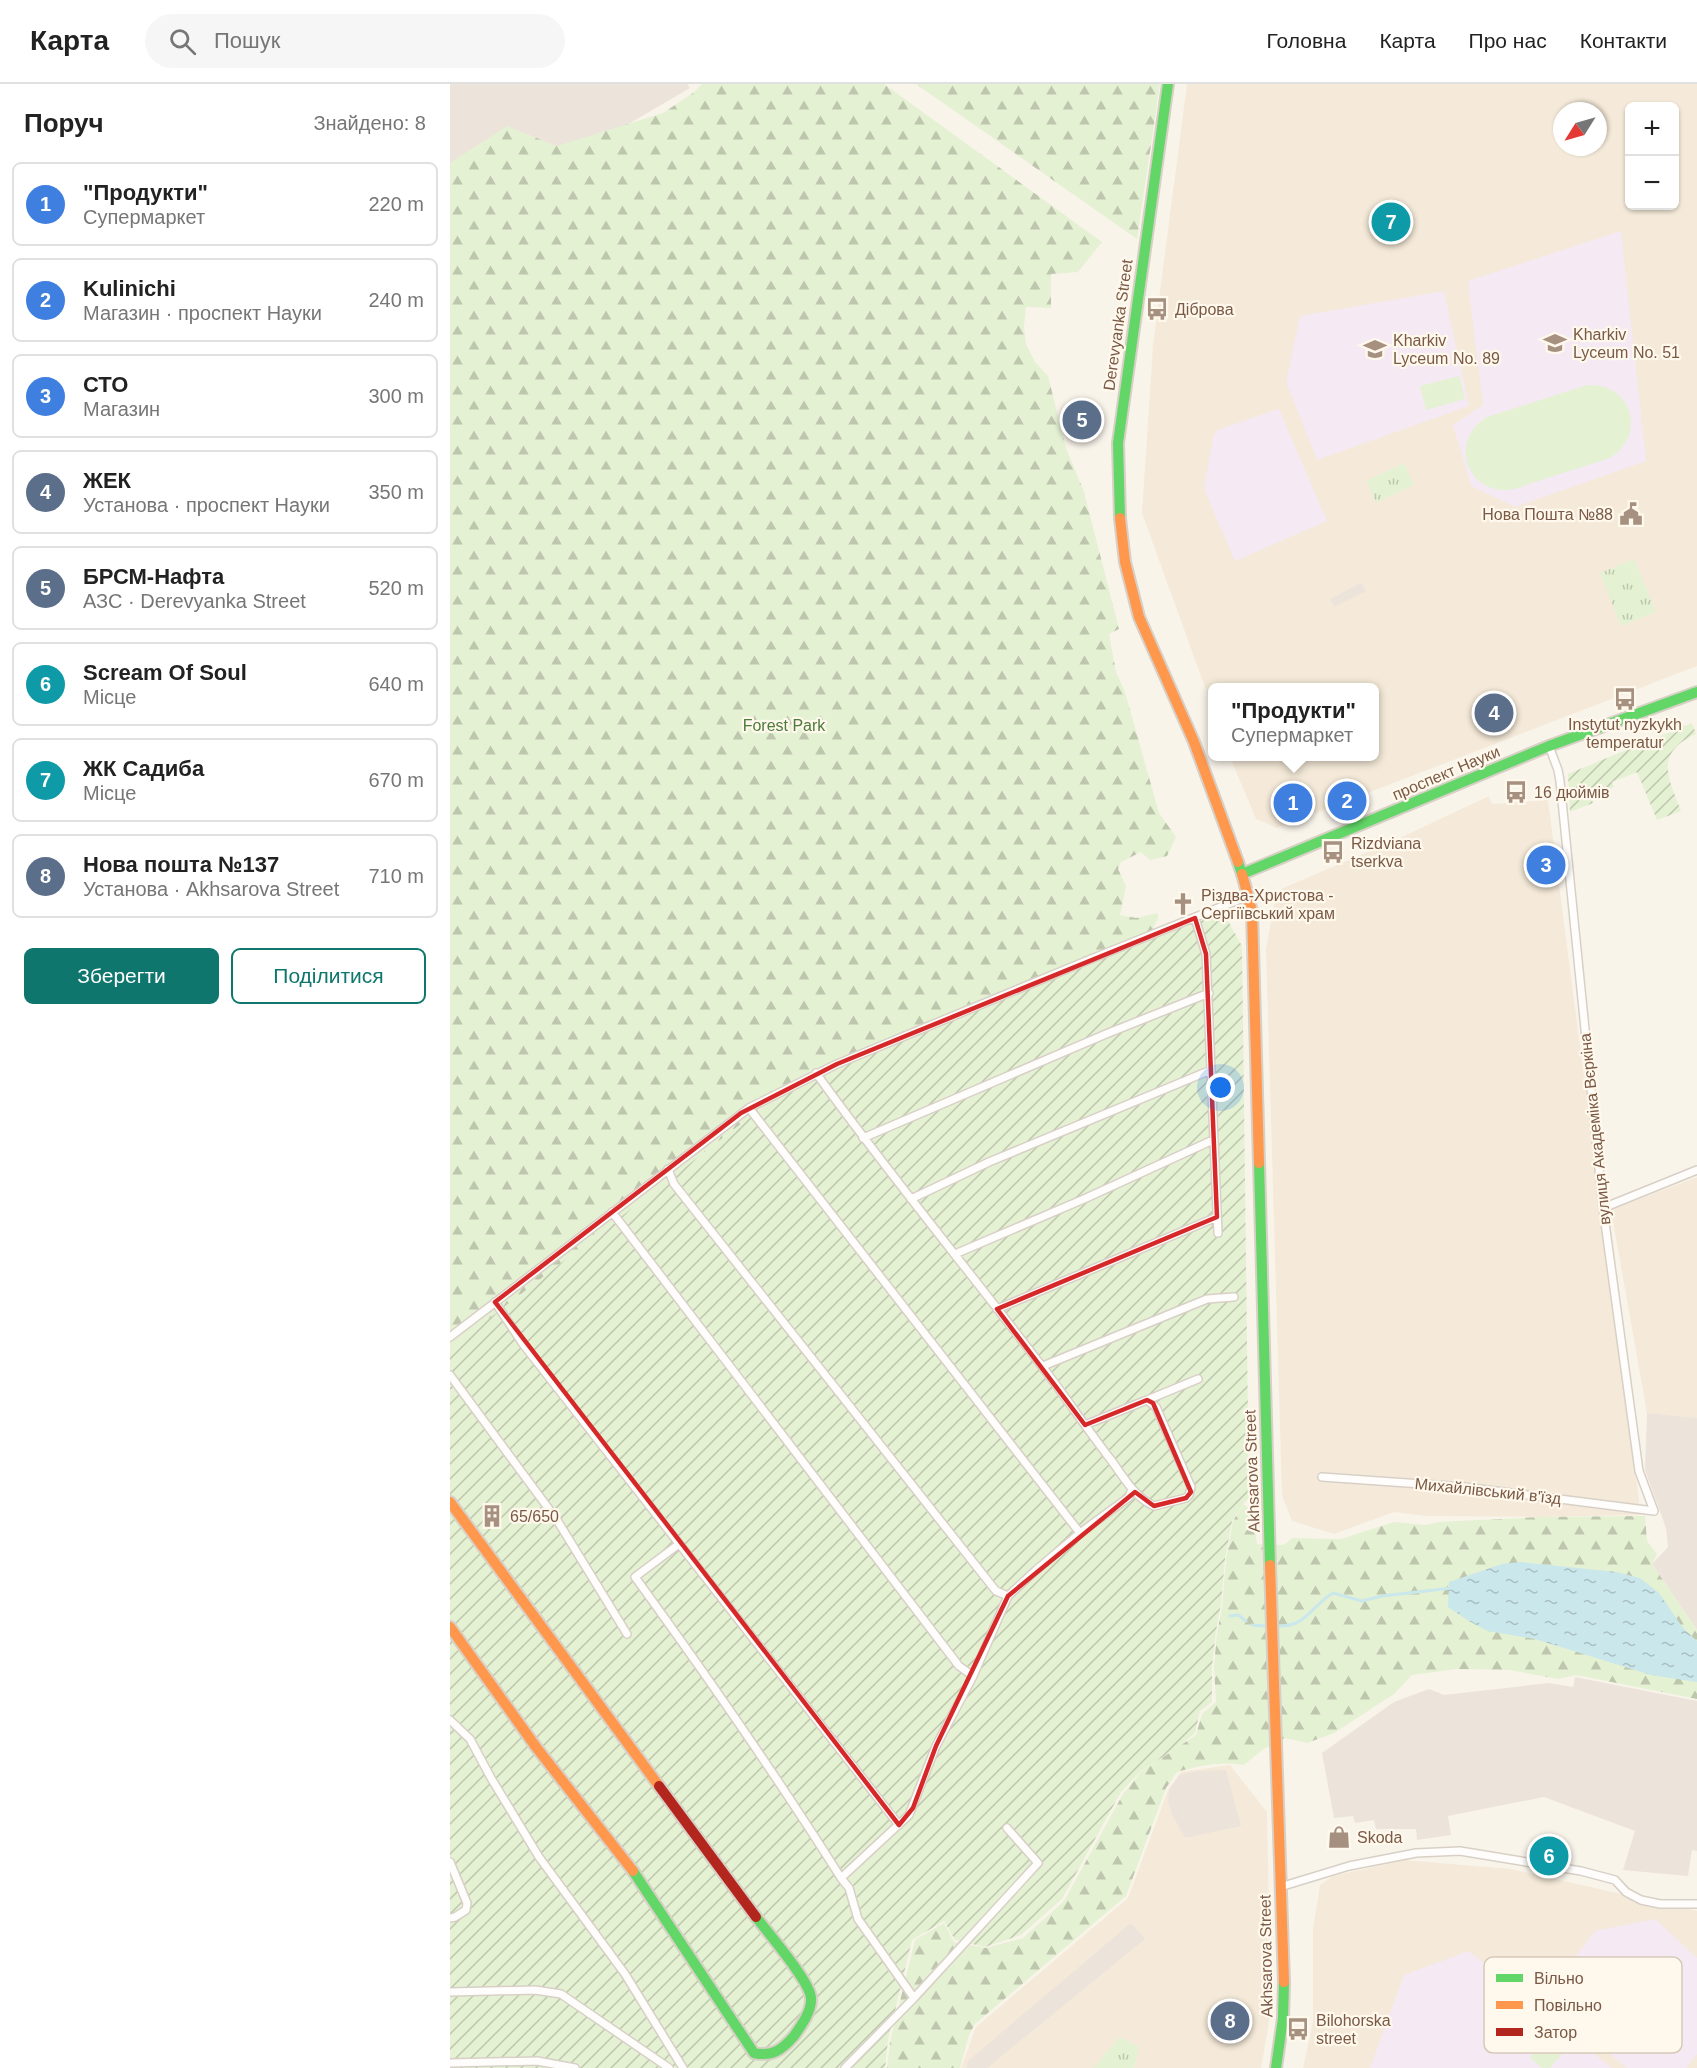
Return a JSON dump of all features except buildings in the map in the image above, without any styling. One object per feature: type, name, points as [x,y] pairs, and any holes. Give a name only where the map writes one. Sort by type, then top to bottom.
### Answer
[{"type":"main road","name":"Derevyanka Street","points":[[1168,84],[1118,443],[1117,478],[1120,528],[1128,575],[1142,626],[1187,725],[1242,874]]},
{"type":"main road","name":"проспект Науки","points":[[1242,874],[1549,746],[1697,692]]},
{"type":"main road","name":"Akhsarova Street","points":[[1242,874],[1252,911],[1254,958],[1267,1482],[1284,1994],[1276,2068]]},
{"type":"main road","points":[[450,1502],[800,1976],[811,1997],[809,2012],[786,2046],[774,2054],[754,2053],[638,1877],[536,1747],[450,1627]]},
{"type":"street","name":"вулиця Академіка Вєркіна","points":[[1549,746],[1560,781],[1603,1208],[1639,1471],[1654,1511]]},
{"type":"street","points":[[450,1336],[749,1108],[816,1073],[1248,896]]},
{"type":"street","points":[[1195,918],[1206,954],[1209,993],[1218,1233]]},
{"type":"street","points":[[863,1138],[1106,1034],[1209,993]]},
{"type":"street","points":[[911,1198],[989,1162],[1211,1070]]},
{"type":"street","points":[[816,1073],[863,1138],[1042,1366],[1132,1489],[1154,1506],[1186,1498],[1191,1492],[1191,1487],[1156,1407],[1147,1400]]},
{"type":"street","points":[[749,1108],[1080,1533]]},
{"type":"street","points":[[955,1254],[1214,1140]]},
{"type":"street","points":[[668,1169],[674,1184],[981,1573],[996,1591],[1008,1596]]},
{"type":"street","points":[[1603,1208],[1697,1170]]},
{"type":"street","points":[[612,1212],[959,1666],[973,1676]]},
{"type":"street","points":[[997,1309],[1217,1217]]},
{"type":"street","points":[[1042,1366],[1208,1299],[1234,1297]]},
{"type":"street","points":[[495,1302],[524,1344],[899,1825]]},
{"type":"street","points":[[450,1375],[557,1520],[627,1634]]},
{"type":"street","points":[[1084,1425],[1198,1379]]},
{"type":"street","name":"Михайлівський в'їзд","points":[[1322,1477],[1464,1487],[1654,1511]]},
{"type":"street","points":[[841,1878],[909,1815],[936,1746],[973,1676],[1008,1596],[1080,1533],[1129,1497],[1132,1489]]},
{"type":"street","points":[[679,1544],[635,1577],[797,1809],[849,1888],[858,1919],[914,1998]]},
{"type":"street","points":[[450,1720],[470,1739],[539,1857],[625,1974],[684,2068]]},
{"type":"street","points":[[845,2068],[914,1998],[1038,1863],[1007,1828]]},
{"type":"street","points":[[1280,1887],[1349,1866],[1416,1852],[1460,1851],[1581,1871],[1615,1880],[1626,1892],[1641,1900],[1660,1904],[1697,1904]]},
{"type":"street","points":[[450,1862],[467,1903],[466,1910],[450,1918]]},
{"type":"street","points":[[450,1992],[536,1990],[561,1994],[669,2068]]},
{"type":"street","points":[[450,2063],[537,2061],[574,2068]]},
{"type":"highlighted area","points":[[1195,918],[1206,954],[1217,1217],[997,1309],[1085,1425],[1147,1400],[1153,1403],[1191,1492],[1186,1498],[1154,1506],[1135,1492],[1008,1596],[936,1746],[913,1808],[899,1825],[495,1302],[741,1113],[837,1064]]},
{"type":"shaded area","points":[[450,84],[687,84],[690,88],[450,228]]},
{"type":"shaded area","points":[[1187,84],[1697,84],[1697,666],[1277,828],[1256,819],[1232,761],[1379,761],[1379,683],[1208,683],[1208,696],[1142,513],[1153,345]]},
{"type":"shaded area","name":"Kharkiv Lyceum No. 51","points":[[1621,231],[1646,461],[1515,507],[1471,486],[1453,425],[1483,405],[1468,281]]},
{"type":"shaded area","name":"Kharkiv Lyceum No. 89","points":[[1444,291],[1469,406],[1317,460],[1286,382],[1300,316]]},
{"type":"shaded area","points":[[1279,409],[1327,521],[1235,561],[1204,489],[1213,438],[1217,430]]},
{"type":"shaded area","points":[[1361,583],[1366,591],[1334,607],[1330,599]]},
{"type":"shaded area","points":[[1489,796],[1492,804],[1548,800],[1641,1515],[1425,1516],[1394,1512],[1334,1534],[1292,1521],[1282,1496],[1266,949],[1275,900],[1281,889],[1391,842]]},
{"type":"shaded area","points":[[1551,855],[1555,885],[1539,887],[1538,874],[1542,873],[1540,856]]},
{"type":"shaded area","points":[[1697,1177],[1697,1418],[1647,1413],[1611,1210]]},
{"type":"shaded area","points":[[1647,1413],[1697,1418],[1697,1630],[1652,1564],[1668,1547],[1666,1528],[1645,1470]]},
{"type":"shaded area","points":[[1575,1677],[1697,1701],[1697,1851],[1692,1850],[1688,1876],[1623,1870],[1635,1831],[1544,1797],[1448,1816],[1451,1835],[1417,1840],[1416,1829],[1376,1829],[1374,1820],[1355,1823],[1353,1816],[1334,1818],[1322,1753],[1394,1702],[1429,1689],[1444,1695],[1549,1683],[1573,1687]]},
{"type":"shaded area","points":[[1230,1765],[1267,1812],[1271,2003],[1261,2068],[961,2068],[976,2027],[1128,1898],[1168,1790],[1181,1772]]},
{"type":"shaded area","points":[[1226,1770],[1241,1826],[1185,1838],[1168,1802],[1169,1790],[1179,1775],[1198,1771]]},
{"type":"shaded area","points":[[1405,1860],[1511,1869],[1697,1911],[1697,2068],[1303,2068],[1313,2022],[1313,1928],[1320,1885],[1333,1876]]},
{"type":"shaded area","points":[[1655,1919],[1697,1958],[1697,2054],[1686,2068],[1627,2068],[1609,2053],[1682,2053],[1682,1957],[1575,1957],[1595,1931]]},
{"type":"shaded area","points":[[1131,1923],[1145,1939],[987,2068],[966,2068],[968,2061]]},
{"type":"shaded area","points":[[1469,1951],[1484,1963],[1484,2053],[1594,2053],[1612,2068],[1370,2068],[1404,1975]]},
{"type":"green space","name":"Forest Park","points":[[702,84],[884,84],[1102,242],[1078,272],[1051,274],[1051,308],[1026,307],[1024,326],[1026,344],[1035,362],[1048,376],[1066,448],[1084,492],[1119,629],[1109,634],[1116,672],[1125,692],[1159,813],[1176,837],[1167,856],[1150,860],[1141,852],[1121,862],[1118,869],[1126,886],[1120,915],[1136,918],[1158,913],[1158,919],[1153,928],[1157,934],[823,1074],[750,1117],[450,1349],[450,163],[507,126],[557,146],[663,113],[693,93]]},
{"type":"green space","points":[[916,84],[1160,84],[1137,239]]},
{"type":"green space","points":[[1459,376],[1465,399],[1426,410],[1420,386]]},
{"type":"green space","points":[[1587,385],[1602,386],[1624,400],[1631,424],[1629,436],[1622,448],[1610,458],[1512,490],[1490,487],[1478,480],[1467,463],[1466,444],[1470,434],[1482,421],[1487,417]]},
{"type":"green space","points":[[1404,463],[1414,485],[1376,503],[1366,481]]},
{"type":"green space","points":[[1634,559],[1656,612],[1621,626],[1600,573]]},
{"type":"green space","points":[[1692,723],[1696,734],[1674,749],[1669,758],[1669,777],[1681,811],[1657,820],[1637,772],[1612,782],[1614,787],[1591,797],[1593,803],[1570,812],[1568,774]]},
{"type":"green space","points":[[1214,915],[1227,919],[1242,946],[1249,1498],[1232,1521],[1212,1666],[1212,1702],[1200,1711],[1195,1733],[1140,1772],[1121,1792],[1062,1899],[1021,1935],[985,1947],[955,1940],[944,1921],[912,1940],[888,2040],[885,2068],[450,2068],[450,1349],[750,1117],[822,1074],[1157,934]]},
{"type":"green space","points":[[1243,1504],[1252,1511],[1257,1544],[1284,1545],[1292,1538],[1341,1539],[1394,1522],[1425,1525],[1438,1522],[1541,1517],[1645,1516],[1647,1541],[1657,1554],[1652,1564],[1697,1630],[1697,1699],[1576,1675],[1558,1679],[1509,1670],[1457,1669],[1412,1675],[1394,1694],[1334,1733],[1307,1743],[1285,1738],[1262,1750],[1244,1765],[1210,1765],[1177,1772],[1166,1788],[1126,1896],[975,2024],[969,2035],[960,2068],[887,2068],[890,2042],[915,1940],[944,1923],[954,1942],[986,1948],[1023,1938],[1064,1901],[1123,1794],[1141,1772],[1196,1735],[1202,1714],[1216,1702],[1214,1667],[1226,1560],[1233,1521]]},
{"type":"green space","points":[[1120,2037],[1139,2047],[1134,2068],[1093,2068]]},
{"type":"green space","points":[[1534,2053],[1563,2053],[1550,2068],[1542,2068],[1530,2058]]},
{"type":"water","points":[[1520,1562],[1616,1572],[1640,1578],[1659,1593],[1683,1628],[1697,1641],[1697,1682],[1651,1675],[1535,1639],[1488,1631],[1448,1607],[1449,1582],[1502,1564]]},
{"type":"waterway","points":[[1252,1625],[1279,1626],[1298,1622],[1333,1593],[1362,1601],[1382,1596],[1452,1588]]},
{"type":"waterway","points":[[1230,1616],[1238,1615],[1246,1621]]},
{"type":"traffic: fast","points":[[1120,518],[1118,443],[1168,84]]},
{"type":"traffic: fast","points":[[1238,862],[1242,874],[1549,746],[1697,692]]},
{"type":"traffic: fast","points":[[1259,1163],[1270,1565]]},
{"type":"traffic: fast","points":[[633,1871],[754,2053],[766,2054],[781,2049],[794,2036],[808,2013],[811,1998],[804,1980],[756,1917]]},
{"type":"traffic: fast","points":[[1276,2068],[1283,2018],[1284,1982]]},
{"type":"traffic: slow","points":[[1120,518],[1125,562],[1139,617],[1194,742],[1238,862]]},
{"type":"traffic: slow","points":[[1242,874],[1252,911],[1259,1163]]},
{"type":"traffic: slow","points":[[450,1502],[659,1786]]},
{"type":"traffic: slow","points":[[1270,1565],[1284,1982]]},
{"type":"traffic: slow","points":[[450,1627],[536,1747],[633,1871]]},
{"type":"traffic: jam","points":[[659,1786],[756,1917]]},
{"type":"place","name":"ЖК Садиба","points":[[1391,222]]},
{"type":"place","name":"Діброва","points":[[1157,309]]},
{"type":"place","name":"Kharkiv Lyceum No. 51","points":[[1555,343]]},
{"type":"place","name":"Kharkiv Lyceum No. 89","points":[[1375,349]]},
{"type":"place","name":"БРСМ-Нафта","points":[[1082,420]]},
{"type":"place","name":"Нова Пошта №88","points":[[1631,514]]},
{"type":"place","name":"Instytut nyzkykh temperatur","points":[[1625,699]]},
{"type":"place","name":"ЖЕК","points":[[1494,713]]},
{"type":"place","name":"16 дюймів","points":[[1516,792]]},
{"type":"place","name":"Kulinichi","points":[[1347,801]]},
{"type":"place","name":"\"Продукти\"","points":[[1293,803]]},
{"type":"place","name":"Rizdviana tserkva","points":[[1333,852]]},
{"type":"place","name":"СТО","points":[[1546,865]]},
{"type":"place","name":"Різдва-Христова - Сергіївський храм","points":[[1183,904]]},
{"type":"place","name":"65/650","points":[[492,1516]]},
{"type":"place","name":"Skoda","points":[[1339,1837]]},
{"type":"place","name":"Scream Of Soul","points":[[1549,1856]]},
{"type":"place","name":"Нова пошта №137","points":[[1230,2021]]},
{"type":"place","name":"Bilohorska street","points":[[1298,2029]]}]
